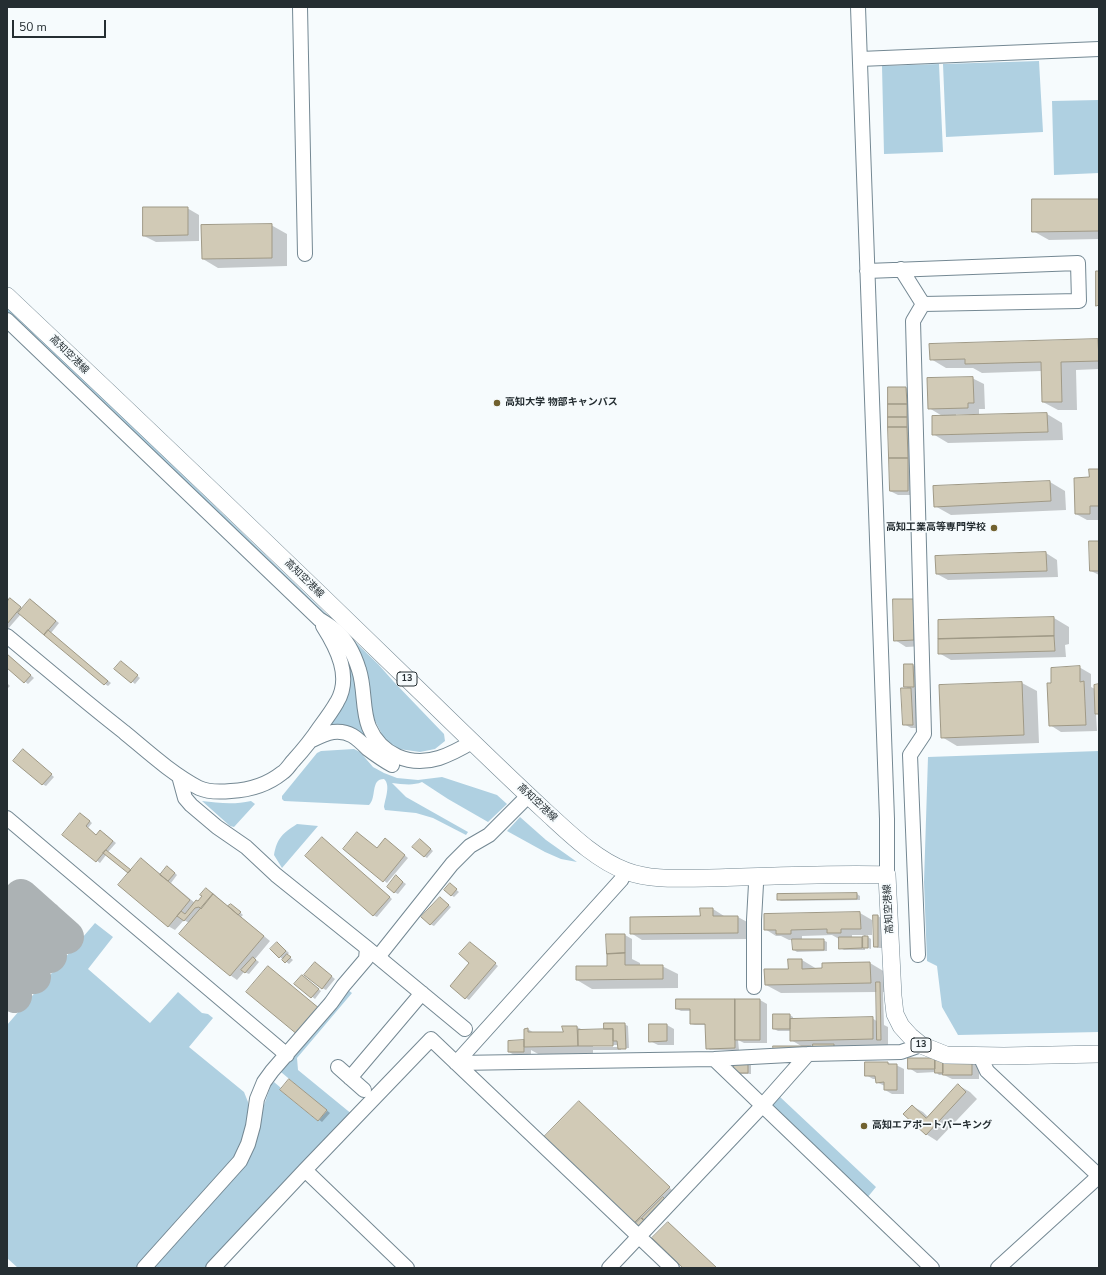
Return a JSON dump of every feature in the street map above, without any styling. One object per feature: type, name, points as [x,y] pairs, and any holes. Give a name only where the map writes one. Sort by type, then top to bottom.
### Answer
[{"type":"main road","name":"高知空港線","points":[[7,296],[329,603],[472,742],[573,836],[593,852],[626,871],[641,875],[670,878],[844,874],[887,875],[895,1014],[901,1026],[910,1036],[921,1045],[946,1055],[980,1056],[1099,1054]]},
{"type":"street","points":[[300,7],[306,254]]},
{"type":"street","points":[[858,7],[887,819],[887,875]]},
{"type":"street","points":[[860,59],[1099,49]]},
{"type":"street","points":[[867,271],[1078,263],[1079,301],[924,304]]},
{"type":"street","points":[[901,269],[924,304]]},
{"type":"street","points":[[918,955],[910,755],[924,734],[913,321],[924,304]]},
{"type":"street","points":[[7,320],[319,619],[337,631],[346,643],[359,669],[362,680],[368,726],[375,739],[385,750],[396,757],[405,760],[430,760],[453,752],[472,742]]},
{"type":"street","points":[[7,636],[111,722],[180,776],[200,788],[210,791],[227,792],[255,788],[283,773],[312,740],[338,702],[343,679],[342,664],[337,650],[319,619]]},
{"type":"street","points":[[312,740],[331,732],[341,731],[350,733],[358,738],[381,759],[393,765],[413,770],[432,768],[459,758],[472,742]]},
{"type":"street","points":[[180,776],[185,798],[191,806],[246,848],[276,875],[422,992],[465,1029]]},
{"type":"street","points":[[144,1268],[240,1161],[248,1144],[253,1126],[257,1099],[264,1082],[272,1070],[287,1055],[372,952],[452,864],[470,846],[489,835],[529,795]]},
{"type":"street","points":[[7,818],[287,1055]]},
{"type":"street","points":[[456,1063],[621,880],[626,871]]},
{"type":"street","points":[[754,987],[755,877]]},
{"type":"street","points":[[350,1078],[422,992]]},
{"type":"street","points":[[213,1268],[431,1039],[672,1268]]},
{"type":"street","points":[[456,1063],[714,1059],[808,1054],[901,1052],[921,1045]]},
{"type":"street","points":[[609,1268],[762,1106],[808,1054]]},
{"type":"street","points":[[980,1056],[987,1071],[1099,1176],[998,1268]]},
{"type":"street","points":[[714,1059],[932,1268]]},
{"type":"street","points":[[338,1067],[364,1090]]},
{"type":"street","points":[[305,1170],[407,1268]]},
{"type":"shaded area","points":[[1039,61],[1043,132],[946,137],[943,64]]},
{"type":"shaded area","points":[[939,64],[943,152],[884,154],[882,66]]},
{"type":"shaded area","points":[[1099,100],[1099,173],[1054,175],[1052,101]]},
{"type":"shaded area","points":[[7,305],[378,664],[444,734],[445,741],[435,749],[420,752],[399,749],[385,740],[372,715],[367,679],[341,630],[7,313]]},
{"type":"shaded area","points":[[351,665],[378,749],[350,728],[337,724],[330,725],[347,666]]},
{"type":"shaded area","points":[[354,749],[360,752],[373,767],[397,778],[418,780],[442,777],[497,795],[507,804],[488,822],[422,782],[411,784],[392,783],[406,797],[468,832],[466,835],[433,818],[416,813],[385,810],[384,807],[387,785],[384,779],[377,782],[375,785],[373,798],[369,805],[284,801],[282,799],[282,796],[317,753],[321,751]]},
{"type":"shaded area","points":[[1099,751],[1099,1032],[958,1035],[942,1007],[937,966],[927,961],[924,882],[928,757]]},
{"type":"shaded area","points":[[202,801],[232,803],[251,801],[255,804],[234,827],[230,826]]},
{"type":"shaded area","points":[[520,817],[546,840],[577,862],[561,859],[545,852],[507,831]]},
{"type":"shaded area","points":[[297,824],[318,826],[282,868],[274,855],[277,844],[284,833]]},
{"type":"shaded area","points":[[95,923],[113,937],[88,969],[150,1023],[178,992],[202,1013],[208,1014],[213,1018],[189,1047],[244,1092],[248,1102],[249,1114],[244,1142],[226,1172],[135,1268],[18,1268],[7,1258],[7,1025]]},
{"type":"shaded area","points":[[348,990],[352,993],[297,1058],[298,1070],[353,1115],[206,1268],[150,1268],[253,1145],[264,1105],[271,1085],[274,1082],[281,1088],[280,1090],[318,1121],[327,1111],[281,1072]]},
{"type":"shaded area","points":[[779,1096],[876,1187],[867,1198],[769,1106]]},
{"type":"building","points":[[1032,199],[1099,199],[1099,231],[1032,232]]},
{"type":"building","points":[[143,207],[188,207],[188,235],[143,236]]},
{"type":"building","points":[[272,224],[272,258],[202,259],[201,225]]},
{"type":"building","points":[[1096,271],[1099,271],[1099,305],[1096,306]]},
{"type":"building","points":[[1098,339],[1099,361],[1061,362],[1062,402],[1042,402],[1041,362],[965,364],[965,359],[930,360],[929,344]]},
{"type":"building","points":[[973,377],[974,403],[968,403],[968,408],[928,409],[927,378]]},
{"type":"building","points":[[888,387],[906,387],[907,404],[888,404]]},
{"type":"building","points":[[888,404],[907,404],[907,417],[888,417]]},
{"type":"building","points":[[1047,413],[1048,432],[932,435],[932,416]]},
{"type":"building","points":[[888,417],[907,417],[907,427],[888,427]]},
{"type":"building","points":[[888,427],[907,427],[908,458],[889,458]]},
{"type":"building","points":[[889,458],[908,458],[908,491],[890,491]]},
{"type":"building","points":[[1089,469],[1099,469],[1099,506],[1090,506],[1090,514],[1075,514],[1074,478],[1089,477]]},
{"type":"building","points":[[1050,481],[1051,501],[934,507],[933,486]]},
{"type":"building","points":[[1089,541],[1099,541],[1099,571],[1090,571]]},
{"type":"building","points":[[1046,552],[1047,571],[936,574],[935,556]]},
{"type":"building","points":[[10,598],[21,607],[7,624],[7,602]]},
{"type":"building","points":[[30,599],[56,621],[44,635],[18,613]]},
{"type":"building","points":[[893,599],[914,599],[914,640],[894,641]]},
{"type":"building","points":[[1054,617],[1054,636],[938,639],[938,620]]},
{"type":"building","points":[[48,630],[108,681],[104,685],[44,635]]},
{"type":"building","points":[[1054,636],[1055,651],[938,654],[938,639]]},
{"type":"building","points":[[7,654],[31,675],[24,683],[7,668]]},
{"type":"building","points":[[121,661],[138,675],[131,683],[114,669]]},
{"type":"building","points":[[904,664],[913,664],[914,687],[904,687]]},
{"type":"building","points":[[1080,666],[1080,682],[1084,681],[1086,725],[1049,726],[1047,683],[1051,683],[1051,668]]},
{"type":"building","points":[[1022,682],[1024,735],[941,738],[939,685]]},
{"type":"building","points":[[1099,684],[1099,714],[1095,714],[1094,685]]},
{"type":"building","points":[[901,688],[911,688],[913,725],[903,725]]},
{"type":"building","points":[[23,749],[52,774],[42,785],[13,761]]},
{"type":"building","points":[[80,813],[90,821],[86,826],[96,835],[100,830],[113,841],[96,862],[62,835]]},
{"type":"building","points":[[357,832],[377,848],[385,838],[405,855],[383,882],[343,849]]},
{"type":"building","points":[[322,837],[390,897],[373,916],[305,856]]},
{"type":"building","points":[[420,839],[431,849],[424,857],[412,847]]},
{"type":"building","points":[[106,850],[131,870],[128,873],[103,853]]},
{"type":"building","points":[[141,858],[190,900],[168,927],[118,885]]},
{"type":"building","points":[[167,866],[175,873],[168,881],[160,875]]},
{"type":"building","points":[[396,875],[403,882],[394,893],[387,887]]},
{"type":"building","points":[[450,883],[457,889],[451,896],[444,890]]},
{"type":"building","points":[[206,888],[213,894],[201,909],[199,907],[195,908],[184,921],[177,916],[181,911],[185,914],[196,900],[198,901],[202,896],[200,895]]},
{"type":"building","points":[[857,893],[857,899],[777,900],[777,894]]},
{"type":"building","points":[[213,894],[264,936],[230,976],[179,934]]},
{"type":"building","points":[[440,897],[449,905],[430,925],[421,917]]},
{"type":"building","points":[[231,904],[241,912],[238,915],[228,906]]},
{"type":"building","points":[[700,908],[713,908],[713,916],[738,916],[738,933],[630,934],[630,917],[700,916]]},
{"type":"building","points":[[860,912],[861,929],[841,929],[841,933],[827,933],[827,929],[791,930],[791,934],[776,934],[776,930],[764,930],[764,914]]},
{"type":"building","points":[[873,915],[878,915],[878,947],[874,947]]},
{"type":"building","points":[[606,934],[625,934],[625,953],[607,954]]},
{"type":"building","points":[[863,936],[868,936],[868,948],[863,948]]},
{"type":"building","points":[[839,937],[862,937],[862,948],[839,949]]},
{"type":"building","points":[[792,939],[824,939],[824,950],[793,950]]},
{"type":"building","points":[[277,942],[286,951],[279,958],[270,949]]},
{"type":"building","points":[[470,942],[496,963],[465,999],[450,986],[469,963],[459,954]]},
{"type":"building","points":[[625,953],[625,965],[663,965],[663,979],[576,980],[576,966],[607,966],[607,954]]},
{"type":"building","points":[[287,954],[291,957],[285,963],[282,960]]},
{"type":"building","points":[[253,957],[256,960],[245,973],[241,970]]},
{"type":"building","points":[[788,959],[802,959],[802,969],[822,968],[822,963],[870,962],[871,983],[765,985],[764,969],[788,969]]},
{"type":"building","points":[[315,962],[332,976],[322,989],[304,975]]},
{"type":"building","points":[[268,966],[320,1009],[298,1035],[246,992]]},
{"type":"building","points":[[302,975],[319,989],[311,998],[294,984]]},
{"type":"building","points":[[876,982],[880,982],[881,1040],[877,1040]]},
{"type":"building","points":[[676,999],[735,999],[735,1048],[706,1049],[705,1024],[690,1024],[690,1009],[676,1009]]},
{"type":"building","points":[[735,999],[760,999],[760,1040],[735,1040]]},
{"type":"building","points":[[773,1014],[790,1014],[790,1029],[773,1029]]},
{"type":"building","points":[[873,1017],[873,1039],[790,1041],[790,1019]]},
{"type":"building","points":[[604,1023],[625,1023],[626,1049],[618,1049],[617,1041],[613,1041],[613,1029],[604,1029]]},
{"type":"building","points":[[649,1024],[667,1024],[667,1041],[649,1042]]},
{"type":"building","points":[[562,1026],[577,1026],[578,1046],[524,1047],[524,1029],[528,1028],[528,1032],[563,1032]]},
{"type":"building","points":[[613,1029],[613,1046],[578,1046],[578,1030]]},
{"type":"building","points":[[524,1040],[524,1052],[508,1052],[508,1041]]},
{"type":"building","points":[[813,1044],[834,1044],[834,1054],[813,1054]]},
{"type":"building","points":[[773,1046],[811,1046],[811,1052],[774,1052]]},
{"type":"building","points":[[935,1056],[943,1056],[943,1073],[935,1073]]},
{"type":"building","points":[[908,1058],[935,1058],[935,1069],[908,1069]]},
{"type":"building","points":[[943,1058],[972,1058],[972,1075],[943,1075]]},
{"type":"building","points":[[734,1062],[748,1062],[748,1073],[734,1073]]},
{"type":"building","points":[[865,1062],[888,1062],[888,1064],[897,1064],[897,1090],[884,1090],[884,1082],[876,1083],[875,1076],[865,1076]]},
{"type":"building","points":[[289,1079],[327,1110],[318,1121],[280,1090]]},
{"type":"building","points":[[958,1084],[966,1092],[926,1135],[903,1114],[912,1105],[926,1118]]},
{"type":"building","points":[[579,1101],[670,1187],[633,1224],[543,1138]]},
{"type":"building","points":[[663,1197],[668,1202],[648,1223],[642,1218]]},
{"type":"building","points":[[641,1218],[647,1224],[640,1231],[634,1225]]},
{"type":"building","points":[[668,1222],[717,1268],[683,1268],[652,1238]]},
{"type":"taxiway","points":[[21,896],[67,937]]},
{"type":"taxiway","points":[[7,964],[46,918]]},
{"type":"taxiway","points":[[7,919],[50,956]]},
{"type":"taxiway","points":[[7,955],[34,977]]},
{"type":"taxiway","points":[[7,990],[15,996]]},
{"type":"place","name":"高知大学 物部キャンパス","points":[[497,403]]},
{"type":"place","name":"高知工業高等専門学校","points":[[994,528]]},
{"type":"place","name":"高知エアポートパーキング","points":[[864,1126]]}]
